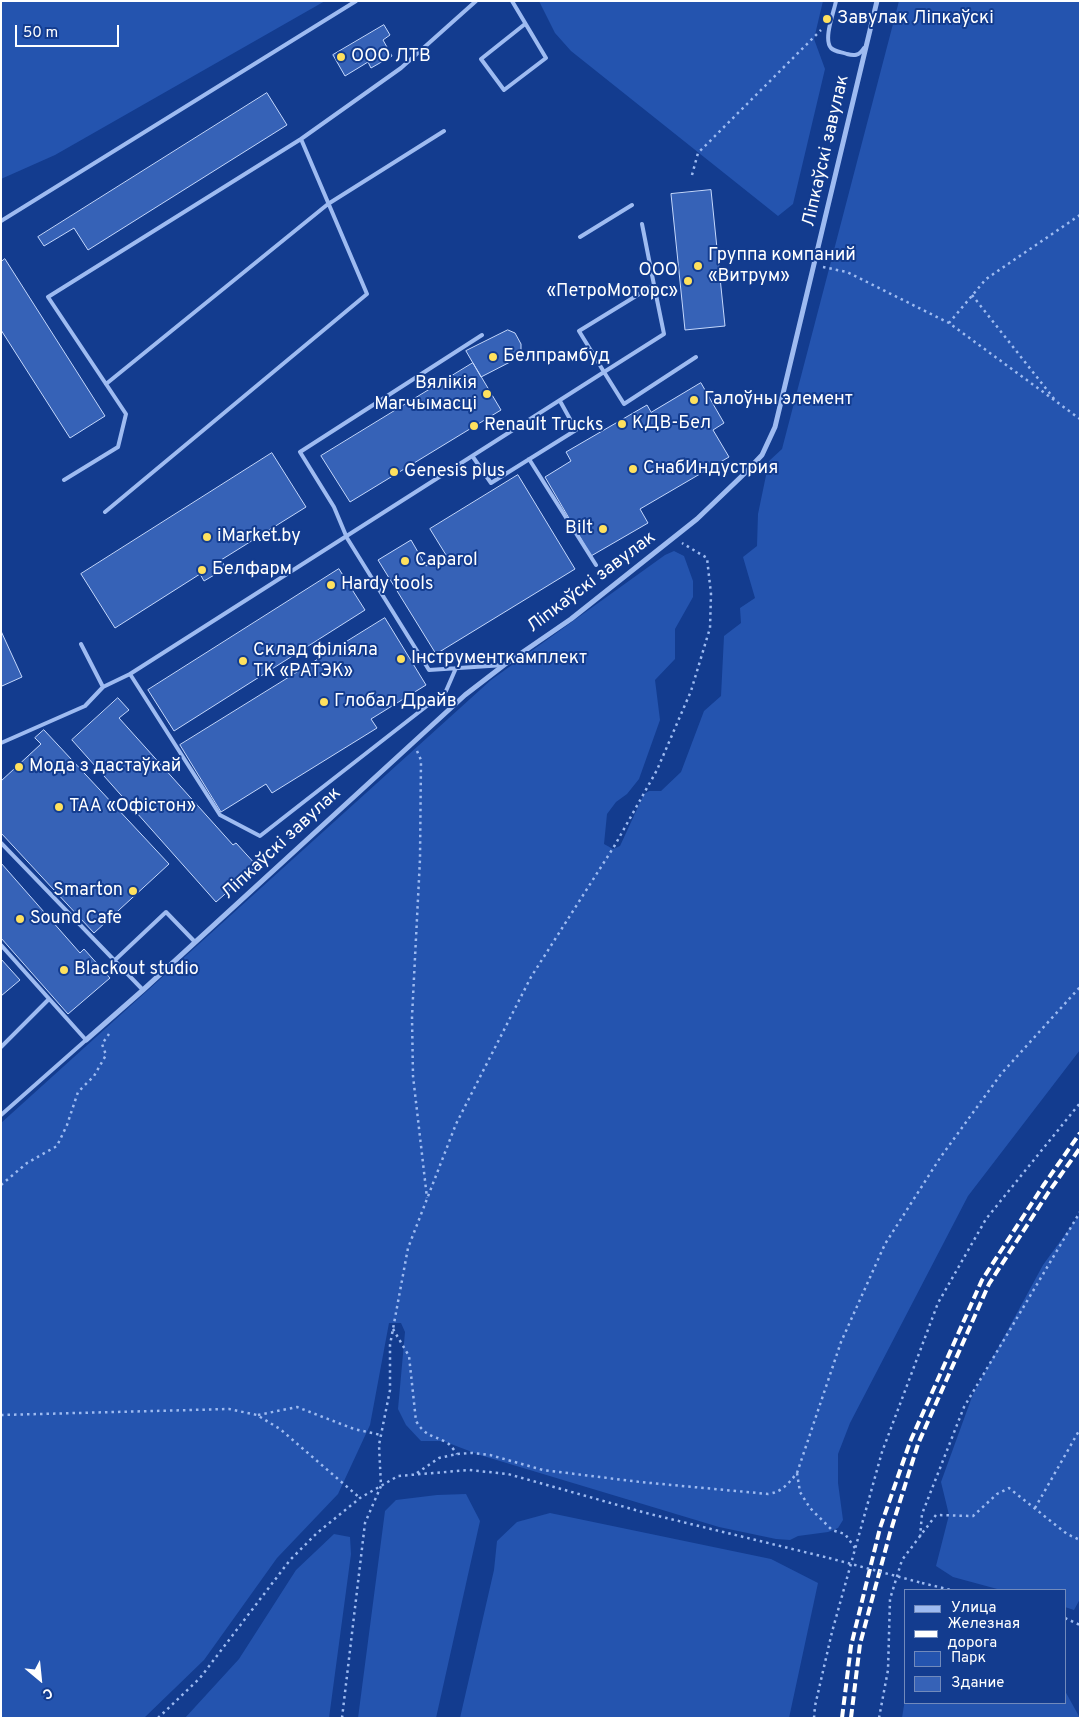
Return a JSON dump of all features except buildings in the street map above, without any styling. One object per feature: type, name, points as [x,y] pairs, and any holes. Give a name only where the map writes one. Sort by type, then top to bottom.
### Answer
[{"type":"street","name":"Ліпкаўскі завулак","points":[[86,1040],[465,695],[504,665],[571,619],[697,519],[762,455],[775,427],[877,1]]},
{"type":"lane","points":[[1,221],[356,1]]},
{"type":"lane","points":[[64,480],[118,447],[126,414],[48,297],[301,139],[401,68],[476,1]]},
{"type":"lane","points":[[512,1],[546,58],[504,90],[481,59],[525,24]]},
{"type":"lane","points":[[836,1],[827,40],[832,49],[854,55],[861,52],[866,44]]},
{"type":"lane","points":[[106,384],[328,204],[444,131]]},
{"type":"lane","points":[[105,512],[367,294],[301,139]]},
{"type":"lane","points":[[580,237],[632,205]]},
{"type":"lane","points":[[1,743],[85,706],[103,687],[130,674],[664,334],[642,224]]},
{"type":"lane","points":[[654,284],[579,331],[624,404],[696,357]]},
{"type":"lane","points":[[482,335],[300,452],[334,507],[346,538],[429,670],[504,665]]},
{"type":"lane","points":[[473,457],[491,482],[576,430],[560,401]]},
{"type":"lane","points":[[529,459],[596,566]]},
{"type":"lane","points":[[81,644],[103,687]]},
{"type":"lane","points":[[130,674],[220,815],[260,836],[446,691],[456,668]]},
{"type":"lane","points":[[1,843],[143,990]]},
{"type":"lane","points":[[115,960],[166,912],[195,942]]},
{"type":"lane","points":[[1,945],[86,1040],[1,1115]]},
{"type":"lane","points":[[1,1047],[49,999]]},
{"type":"path","points":[[692,175],[698,152],[825,25]]},
{"type":"path","points":[[949,323],[986,280],[1080,215]]},
{"type":"path","points":[[815,265],[847,272],[949,323],[1080,419]]},
{"type":"path","points":[[972,295],[1058,404]]},
{"type":"path","points":[[342,1718],[365,1523],[381,1486],[379,1445],[390,1390],[390,1345],[408,1248],[456,1124],[531,977],[615,845],[657,770],[691,691],[710,628],[711,594],[707,558],[674,537]]},
{"type":"path","points":[[413,742],[421,760],[420,859],[412,1017],[412,1076],[427,1200]]},
{"type":"path","points":[[417,1474],[439,1458],[472,1453],[490,1455],[543,1470],[640,1482],[768,1494],[784,1489],[797,1473],[841,1342],[885,1244],[940,1158],[1002,1074],[1080,987]]},
{"type":"path","points":[[1,1185],[27,1163],[57,1146],[67,1125],[78,1092],[94,1076],[106,1055],[102,1044],[112,1028]]},
{"type":"path","points":[[814,1718],[832,1632],[882,1452],[938,1303],[986,1219],[1080,1102]]},
{"type":"path","points":[[919,1538],[922,1514],[964,1407],[1080,1212]]},
{"type":"path","points":[[393,1328],[409,1356],[416,1421],[428,1435],[448,1443],[457,1454]]},
{"type":"path","points":[[257,1415],[297,1407],[354,1429],[381,1435]]},
{"type":"path","points":[[1,1415],[229,1410],[257,1415],[280,1428],[360,1498]]},
{"type":"path","points":[[1035,1508],[1080,1429]]},
{"type":"path","points":[[158,1718],[200,1678],[290,1560],[317,1533],[360,1498],[398,1476],[469,1470],[508,1474],[646,1513],[947,1589]]},
{"type":"path","points":[[797,1473],[800,1492],[810,1508],[832,1530],[845,1534],[855,1548]]},
{"type":"path","points":[[880,1718],[888,1670],[890,1599],[902,1560],[936,1515],[973,1516],[997,1494],[1009,1488],[1066,1534],[1080,1540]]},
{"type":"path","points":[[1066,1618],[1080,1625]]},
{"type":"green space","points":[[1,1],[325,1],[55,155],[1,179]]},
{"type":"green space","points":[[539,1],[823,1],[814,39],[825,69],[793,204],[778,216],[571,51],[555,33]]},
{"type":"green space","points":[[899,1],[1080,1],[1080,1050],[968,1196],[850,1423],[838,1454],[838,1483],[843,1520],[838,1528],[828,1532],[798,1536],[790,1540],[776,1539],[719,1527],[480,1455],[443,1441],[421,1441],[406,1425],[398,1409],[405,1332],[401,1323],[389,1323],[370,1425],[338,1494],[277,1558],[204,1660],[144,1718],[1,1718],[1,1123],[491,680],[665,555],[674,551],[684,556],[693,581],[693,597],[675,629],[675,659],[655,680],[660,720],[639,779],[607,814],[604,844],[613,849],[620,846],[644,794],[649,791],[661,791],[681,772],[704,711],[721,696],[724,636],[741,623],[740,608],[755,598],[743,557],[757,546],[758,514],[769,461],[782,449]]},
{"type":"green space","points":[[1080,1214],[1080,1599],[1074,1610],[1066,1607],[1066,1589],[997,1589],[953,1577],[936,1566],[949,1515],[941,1482],[973,1394],[1043,1265]]},
{"type":"green space","points":[[466,1494],[480,1521],[436,1718],[358,1718],[385,1511],[396,1500]]},
{"type":"green space","points":[[550,1513],[771,1559],[818,1583],[789,1718],[460,1718],[494,1570],[497,1541],[517,1522]]},
{"type":"green space","points":[[334,1534],[350,1537],[351,1554],[329,1718],[185,1718],[239,1659],[296,1570]]},
{"type":"green space","points":[[1066,1693],[1080,1718],[902,1718],[904,1704],[1066,1704]]},
{"type":"railway","points":[[842,1718],[851,1646],[880,1528],[910,1442],[982,1280],[1080,1133]]},
{"type":"railway","points":[[851,1718],[860,1644],[890,1533],[918,1444],[989,1284],[1048,1193],[1080,1148]]},
{"type":"place","name":"Завулак Ліпкаўскі","points":[[827,19]]},
{"type":"place","name":"ООО ЛТВ","points":[[341,57]]},
{"type":"place","name":"Группа компаний «Витрум»","points":[[698,266]]},
{"type":"place","name":"ООО «ПетроМоторс»","points":[[688,281]]},
{"type":"place","name":"Белпрамбуд","points":[[493,357]]},
{"type":"place","name":"Вялікія Магчымасці","points":[[487,394]]},
{"type":"place","name":"Галоўны элемент","points":[[694,400]]},
{"type":"place","name":"КДВ-Бел","points":[[622,424]]},
{"type":"place","name":"Renault Trucks","points":[[474,426]]},
{"type":"place","name":"СнабИндустрия","points":[[633,469]]},
{"type":"place","name":"Genesis plus","points":[[394,472]]},
{"type":"place","name":"Bilt","points":[[603,529]]},
{"type":"place","name":"iMarket.by","points":[[207,537]]},
{"type":"place","name":"Caparol","points":[[405,561]]},
{"type":"place","name":"Белфарм","points":[[202,570]]},
{"type":"place","name":"Hardy tools","points":[[331,585]]},
{"type":"place","name":"Інструменткамплект","points":[[401,659]]},
{"type":"place","name":"Склад філіяла ТК «РАТЭК»","points":[[243,661]]},
{"type":"place","name":"Глобал Драйв","points":[[324,702]]},
{"type":"place","name":"Мода з дастаўкай","points":[[19,767]]},
{"type":"place","name":"ТАА «Офістон»","points":[[59,807]]},
{"type":"place","name":"Smarton","points":[[133,891]]},
{"type":"place","name":"Sound Cafe","points":[[20,919]]},
{"type":"place","name":"Blackout studio","points":[[64,970]]}]
